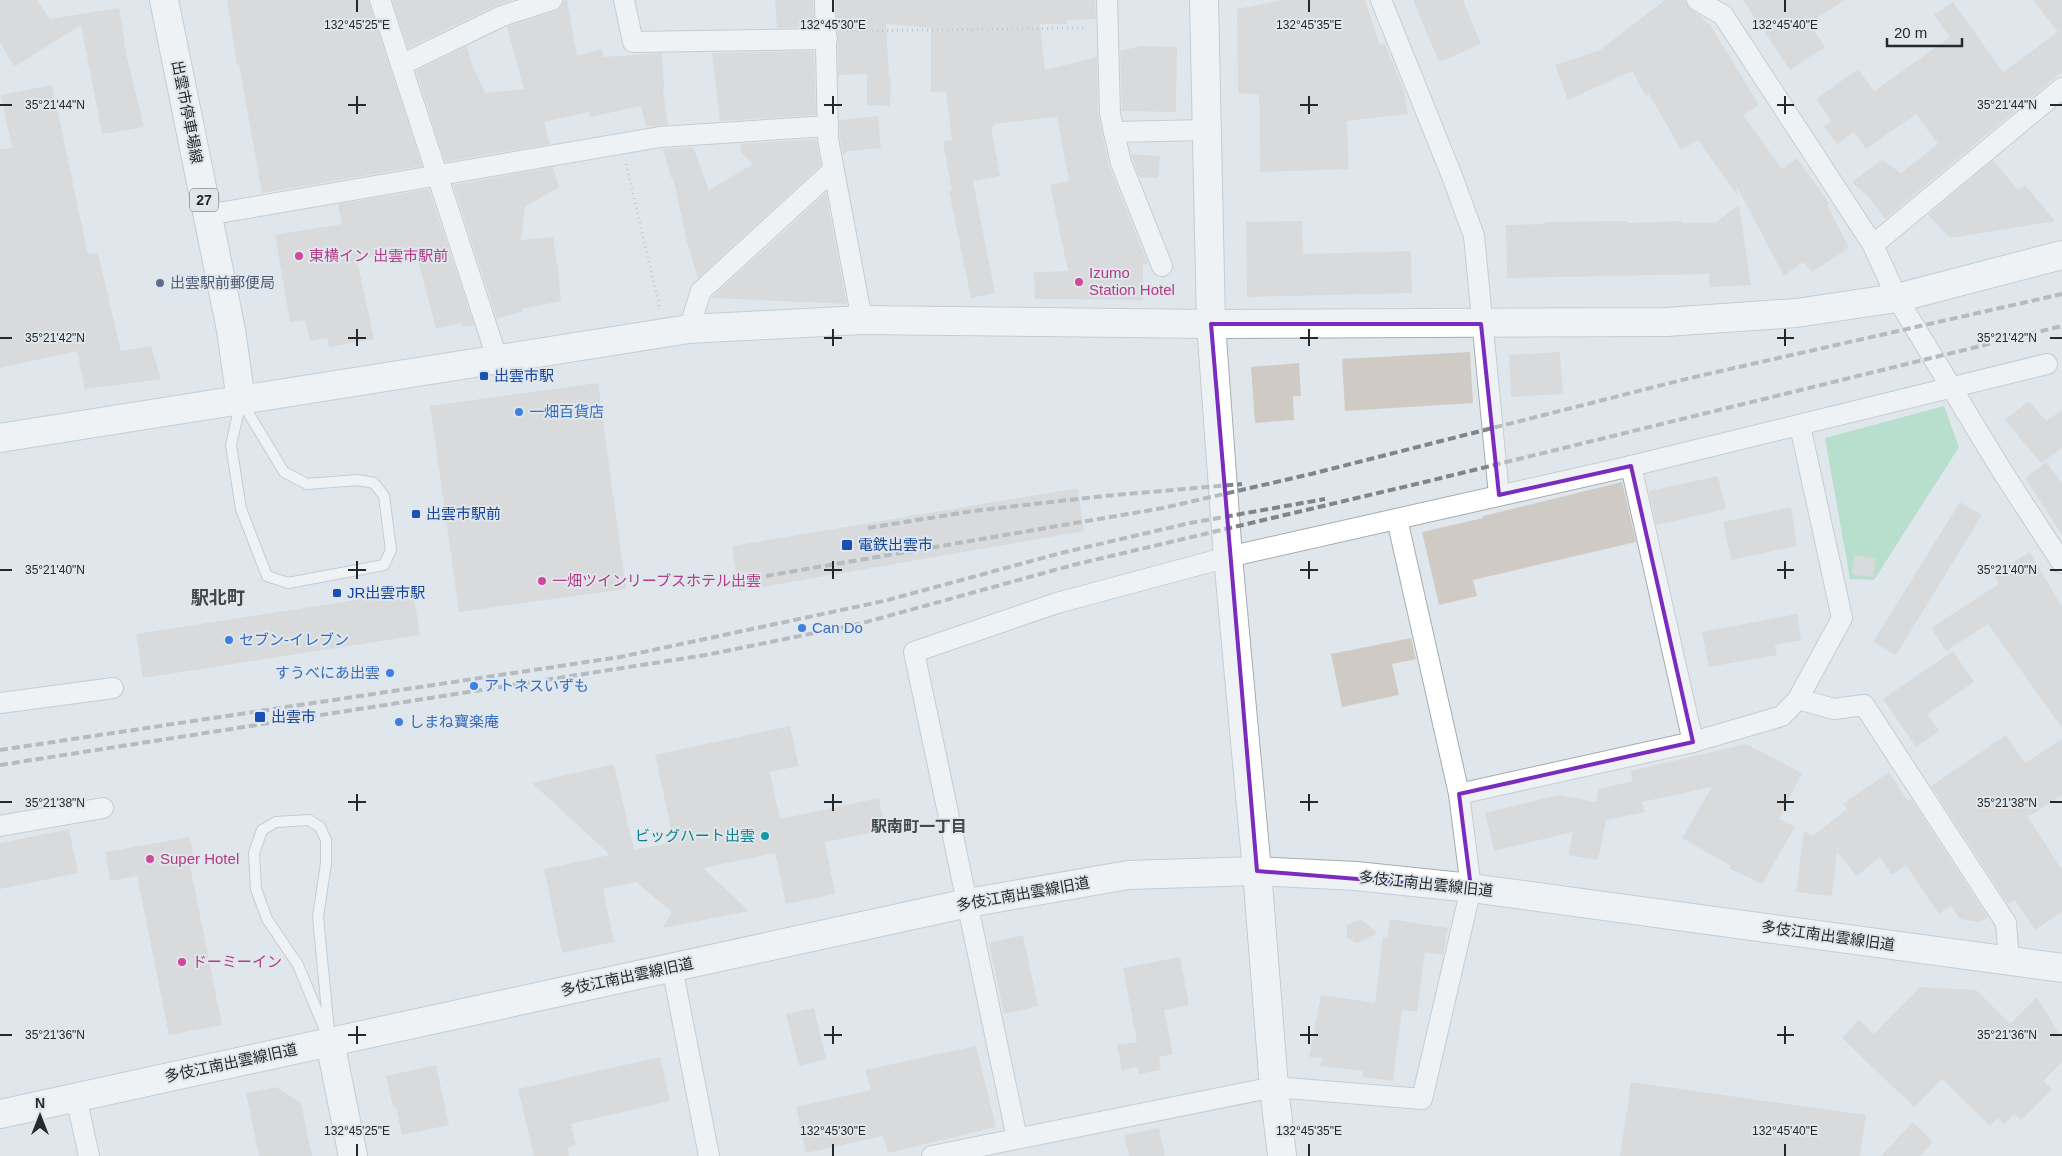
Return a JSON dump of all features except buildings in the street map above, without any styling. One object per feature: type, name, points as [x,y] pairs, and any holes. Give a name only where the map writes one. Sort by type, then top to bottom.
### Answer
[{"type":"street","name":"出雲市停車場線","points":[[164,0],[231,330],[241,401]]},
{"type":"street","points":[[380,0],[497,358]]},
{"type":"street","points":[[401,65],[502,16],[552,0]]},
{"type":"street","points":[[624,0],[633,42],[827,35]]},
{"type":"street","points":[[825,0],[828,139],[862,320]]},
{"type":"street","points":[[1107,0],[1110,114],[1121,163],[1162,266]]},
{"type":"street","points":[[1204,0],[1211,324],[1228,558],[1257,870],[1274,1087],[1282,1156]]},
{"type":"street","points":[[1381,0],[1452,176],[1474,236],[1499,495]]},
{"type":"street","points":[[1697,0],[1723,15],[1874,245],[1897,298],[2002,471],[2062,563]]},
{"type":"street","points":[[1874,245],[2062,88]]},
{"type":"street","points":[[207,215],[660,137],[828,126]]},
{"type":"street","points":[[1114,132],[1207,130]]},
{"type":"street","points":[[678,331],[701,291],[833,170]]},
{"type":"street","points":[[0,438],[241,401],[497,358],[678,331],[862,320],[1211,324],[1666,322],[1796,313],[1897,298],[2062,255]]},
{"type":"street","points":[[1017,1138],[914,652],[1056,603],[1228,558],[1800,426],[2047,364]]},
{"type":"street","points":[[1459,794],[1693,742],[1782,716],[1798,698],[1842,618],[1800,426]]},
{"type":"street","points":[[1631,466],[1693,742]]},
{"type":"street","points":[[932,1156],[1274,1087],[1422,1099],[1471,888],[1459,794],[1397,519]]},
{"type":"street","points":[[0,703],[113,688]]},
{"type":"street","points":[[1798,698],[1834,709],[1864,705],[2006,923],[2009,960]]},
{"type":"street","points":[[0,826],[103,808]]},
{"type":"street","name":"多伎江南出雲線旧道","points":[[0,1114],[968,903],[1128,875],[1257,870],[1356,876],[1471,888],[2062,968]]},
{"type":"street","points":[[672,967],[709,1156]]},
{"type":"street","points":[[330,1042],[353,1156]]},
{"type":"street","points":[[76,1097],[89,1156]]},
{"type":"lane","points":[[241,401],[284,472],[308,484],[358,480],[374,483],[384,496],[391,550],[384,566],[288,583],[267,576],[241,508],[231,445],[241,401]]},
{"type":"lane","points":[[309,820],[320,827],[326,840],[326,863],[318,916],[321,966],[330,1042],[298,965],[267,919],[256,889],[254,853],[262,830],[276,822],[309,820]]},
{"type":"path","points":[[827,35],[1108,27]]},
{"type":"path","points":[[621,144],[678,331]]},
{"type":"highlighted area","points":[[1211,324],[1481,324],[1499,495],[1631,466],[1693,742],[1459,794],[1471,888],[1257,871]]},
{"type":"green space","points":[[1944,406],[1959,447],[1874,580],[1850,579],[1825,438]]},
{"type":"railway","points":[[754,578],[1163,508],[1311,474],[1690,378],[2062,294]]},
{"type":"railway","points":[[0,765],[706,655],[859,624],[1073,565],[1429,481],[2062,326]]},
{"type":"railway","points":[[868,528],[973,511],[1104,496],[1242,484]]},
{"type":"railway","points":[[0,750],[620,657],[884,601],[1061,553],[1190,523],[1325,499]]},
{"type":"place","name":"東横イン 出雲市駅前","points":[[299,256]]},
{"type":"place","name":"Izumo Station Hotel","points":[[1079,282]]},
{"type":"place","name":"出雲駅前郵便局","points":[[160,283]]},
{"type":"place","name":"出雲市駅","points":[[484,376]]},
{"type":"place","name":"一畑百貨店","points":[[519,412]]},
{"type":"place","name":"出雲市駅前","points":[[416,514]]},
{"type":"place","name":"電鉄出雲市","points":[[847,545]]},
{"type":"place","name":"一畑ツインリーブスホテル出雲","points":[[542,581]]},
{"type":"place","name":"JR出雲市駅","points":[[337,593]]},
{"type":"place","name":"Can Do","points":[[802,628]]},
{"type":"place","name":"セブン-イレブン","points":[[229,640]]},
{"type":"place","name":"すうべにあ出雲","points":[[390,673]]},
{"type":"place","name":"アトネスいずも","points":[[474,686]]},
{"type":"place","name":"出雲市","points":[[260,717]]},
{"type":"place","name":"しまね寶楽庵","points":[[399,722]]},
{"type":"place","name":"ビッグハート出雲","points":[[765,836]]},
{"type":"place","name":"Super Hotel","points":[[150,859]]},
{"type":"place","name":"ドーミーイン","points":[[182,962]]},
{"type":"district","name":"駅北町","points":[[218,598]]},
{"type":"district","name":"駅南町一丁目","points":[[919,826]]}]
